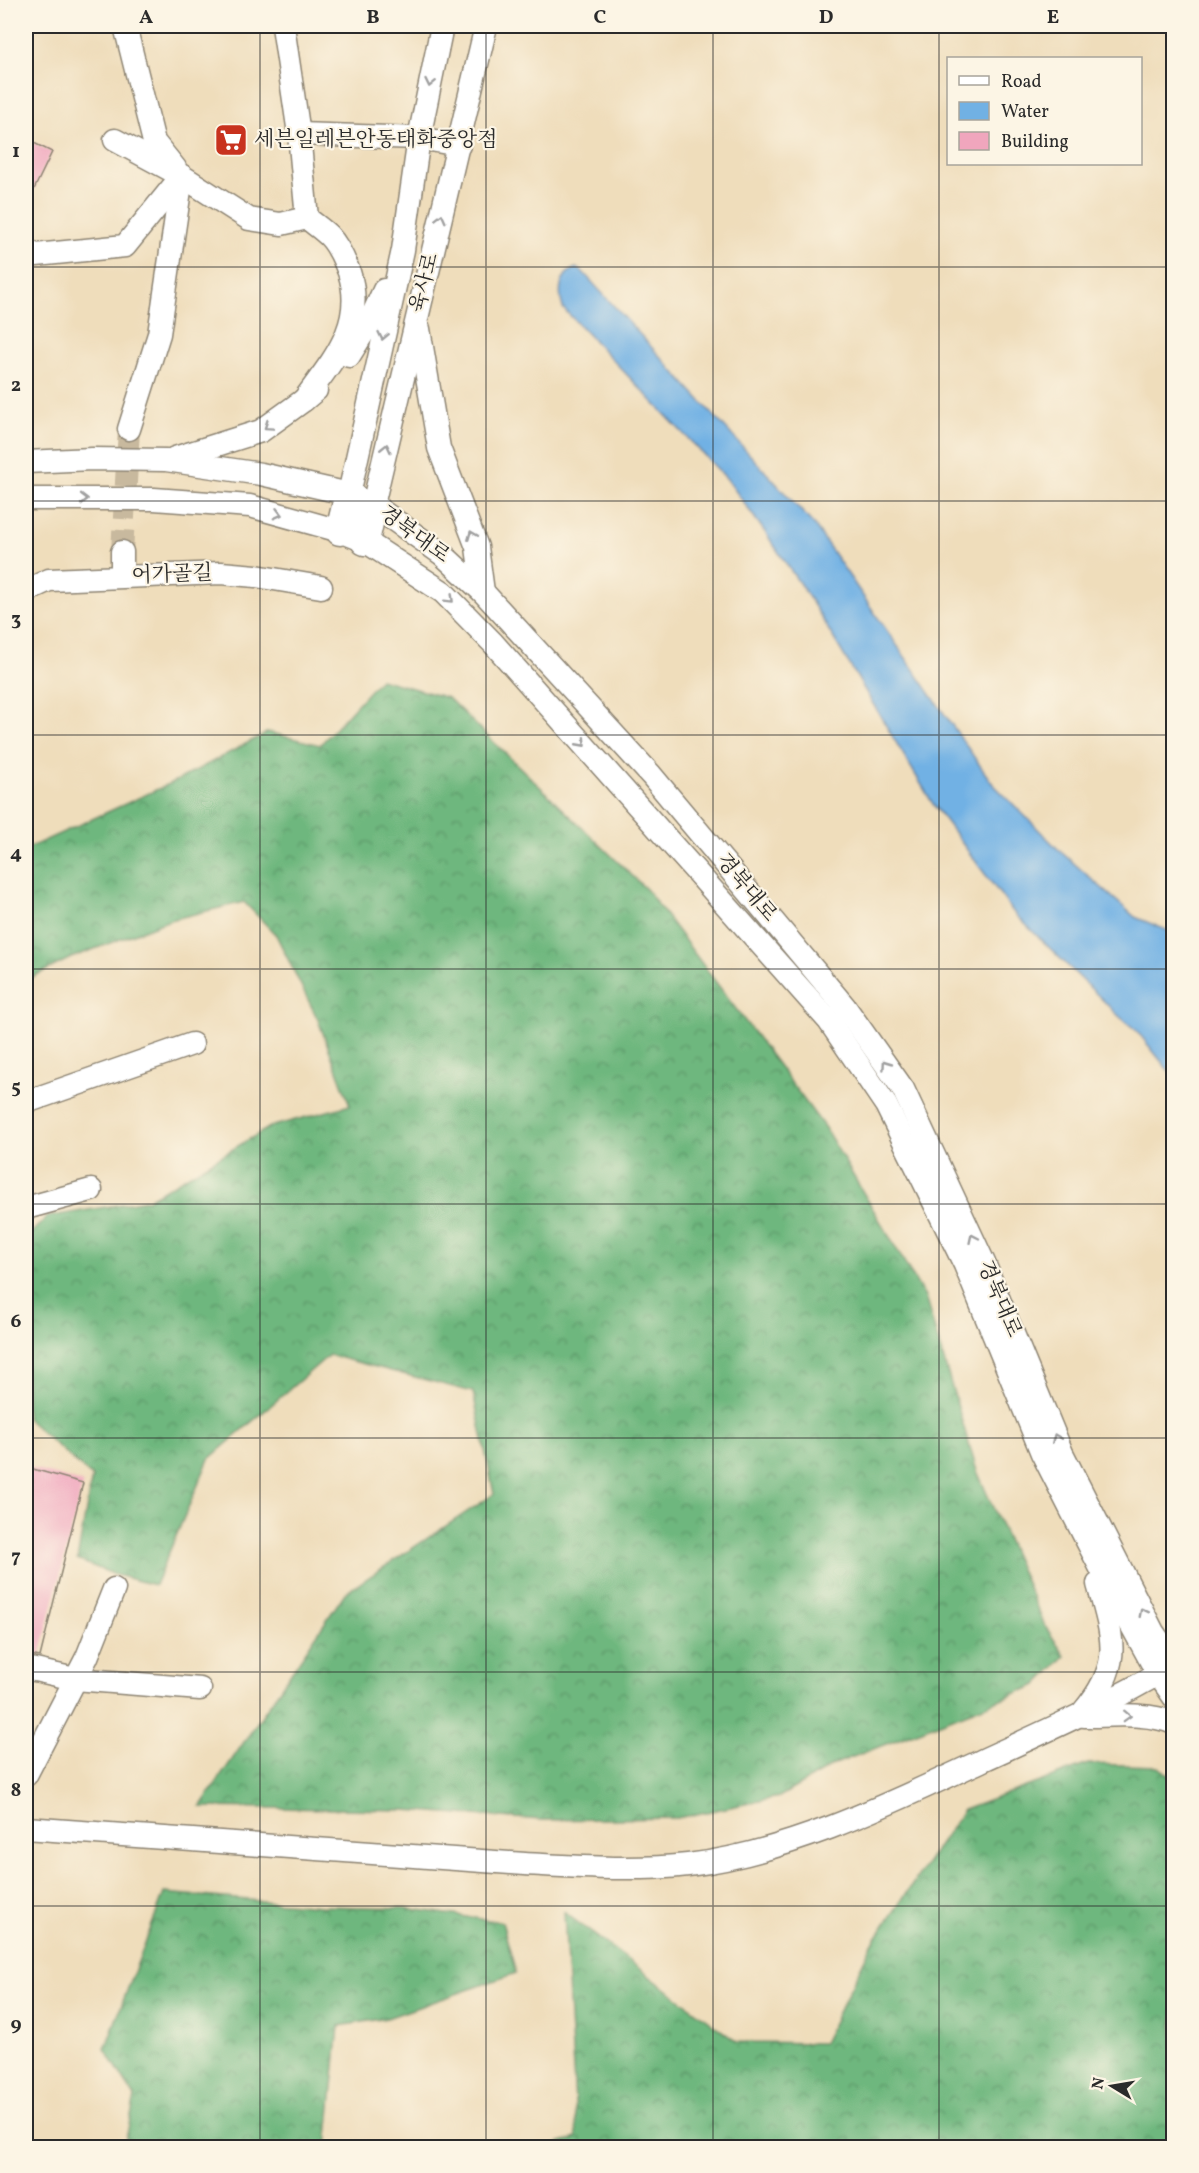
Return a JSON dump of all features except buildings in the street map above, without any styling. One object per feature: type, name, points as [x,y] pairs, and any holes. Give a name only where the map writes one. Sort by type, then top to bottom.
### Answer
[{"type":"main road","name":"육사로","points":[[353,536],[361,500]]},
{"type":"street","points":[[125,26],[154,142],[182,176],[159,334],[129,429]]},
{"type":"street","points":[[283,26],[299,134],[307,219],[329,236],[344,258],[354,287],[354,313],[348,333],[336,355],[304,400]]},
{"type":"street","name":"육사로","points":[[361,500],[403,250],[419,138],[442,26]]},
{"type":"street","name":"육사로","points":[[361,500],[417,316],[486,26]]},
{"type":"street","points":[[299,134],[419,138],[459,144]]},
{"type":"street","points":[[115,140],[182,176],[249,219],[281,224],[307,219]]},
{"type":"street","points":[[26,250],[36,255],[125,246],[182,176]]},
{"type":"street","points":[[166,460],[261,431],[304,400],[344,363],[367,327],[403,250]]},
{"type":"street","points":[[417,316],[439,448],[477,546],[483,592]]},
{"type":"street","name":"경북대로","points":[[26,462],[92,459],[166,460],[261,474],[361,500],[442,554],[483,592],[658,784],[845,1008],[903,1089],[984,1263],[1062,1453],[1153,1632],[1168,1667],[1173,1697]]},
{"type":"street","name":"경북대로","points":[[26,499],[154,500],[250,506],[353,536],[443,592],[493,643],[829,1021],[886,1105],[965,1265],[1042,1453],[1087,1542],[1168,1667]]},
{"type":"street","points":[[122,552],[122,576]]},
{"type":"street","name":"어가골길","points":[[26,594],[32,588],[49,580],[221,573],[256,576],[321,587]]},
{"type":"street","points":[[26,1102],[192,1044]]},
{"type":"street","points":[[26,1208],[92,1190]]},
{"type":"street","points":[[1080,1716],[1094,1699],[1105,1680],[1112,1661],[1111,1632],[1087,1542]]},
{"type":"street","points":[[26,1774],[87,1657],[114,1589]]},
{"type":"street","points":[[26,1828],[525,1864],[608,1868],[688,1865],[771,1849],[902,1798],[1080,1716],[1168,1667]]},
{"type":"street","points":[[26,1668],[75,1679],[200,1689]]},
{"type":"street","points":[[1080,1716],[1132,1716],[1155,1718],[1173,1723]]},
{"type":"green space","points":[[380,679],[448,698],[647,890],[825,1128],[925,1297],[977,1471],[1045,1626],[1065,1656],[1037,1685],[835,1764],[779,1797],[677,1818],[542,1820],[405,1810],[200,1807],[345,1593],[494,1494],[473,1392],[329,1355],[209,1459],[155,1585],[116,1575],[77,1560],[92,1477],[26,1418],[26,1238],[47,1217],[147,1200],[270,1127],[350,1105],[318,1020],[276,935],[244,902],[170,920],[71,958],[26,980],[26,849],[178,780],[268,732],[320,745]]},
{"type":"green space","points":[[1088,1764],[1159,1766],[1173,1780],[1173,2147],[549,2147],[577,2138],[564,1912],[737,2042],[823,2043],[872,1944],[963,1810]]},
{"type":"green space","points":[[164,1893],[321,1906],[405,1908],[502,1922],[516,1973],[387,2018],[339,2026],[327,2147],[124,2147],[135,2097],[105,2049]]},
{"type":"water","points":[[576,268],[582,271],[814,525],[992,783],[1061,852],[1135,917],[1173,931],[1173,1076],[1137,1031],[1014,913],[933,804],[812,602],[727,479],[563,308],[561,285],[566,275]]},
{"type":"tunnel","points":[[122,552],[129,429]]},
{"type":"place","name":"세븐일레븐안동태화중앙점","points":[[231,140]]}]
